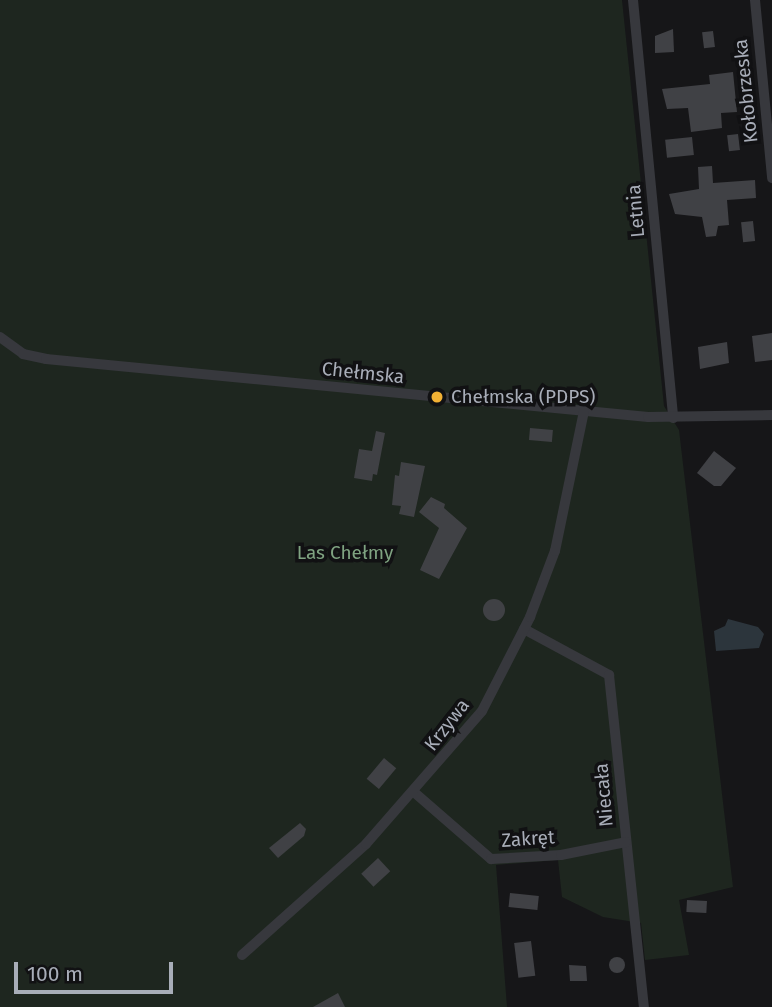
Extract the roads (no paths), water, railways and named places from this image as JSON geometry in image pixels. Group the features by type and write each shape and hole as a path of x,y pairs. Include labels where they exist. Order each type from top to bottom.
{"street":[{"name":"Letnia","path":"633,0 673,418"},
{"name":"Kołobrzeska","path":"755,0 772,178"},
{"name":"Chełmska","path":"0,337 18,352 41,359 673,418 772,415"},
{"name":"Krzywa","path":"242,955 366,844 469,731 524,629 555,551 584,411"},
{"name":"Niecała","path":"524,629 609,675 644,1007"},
{"name":"Zakręt","path":"415,793 491,859 561,855 626,842"}],"place":[{"name":"Chełmska (PDPS)","path":"437,397"}],"park label":[{"name":"Las Chełmy","path":"345,553"}]}
